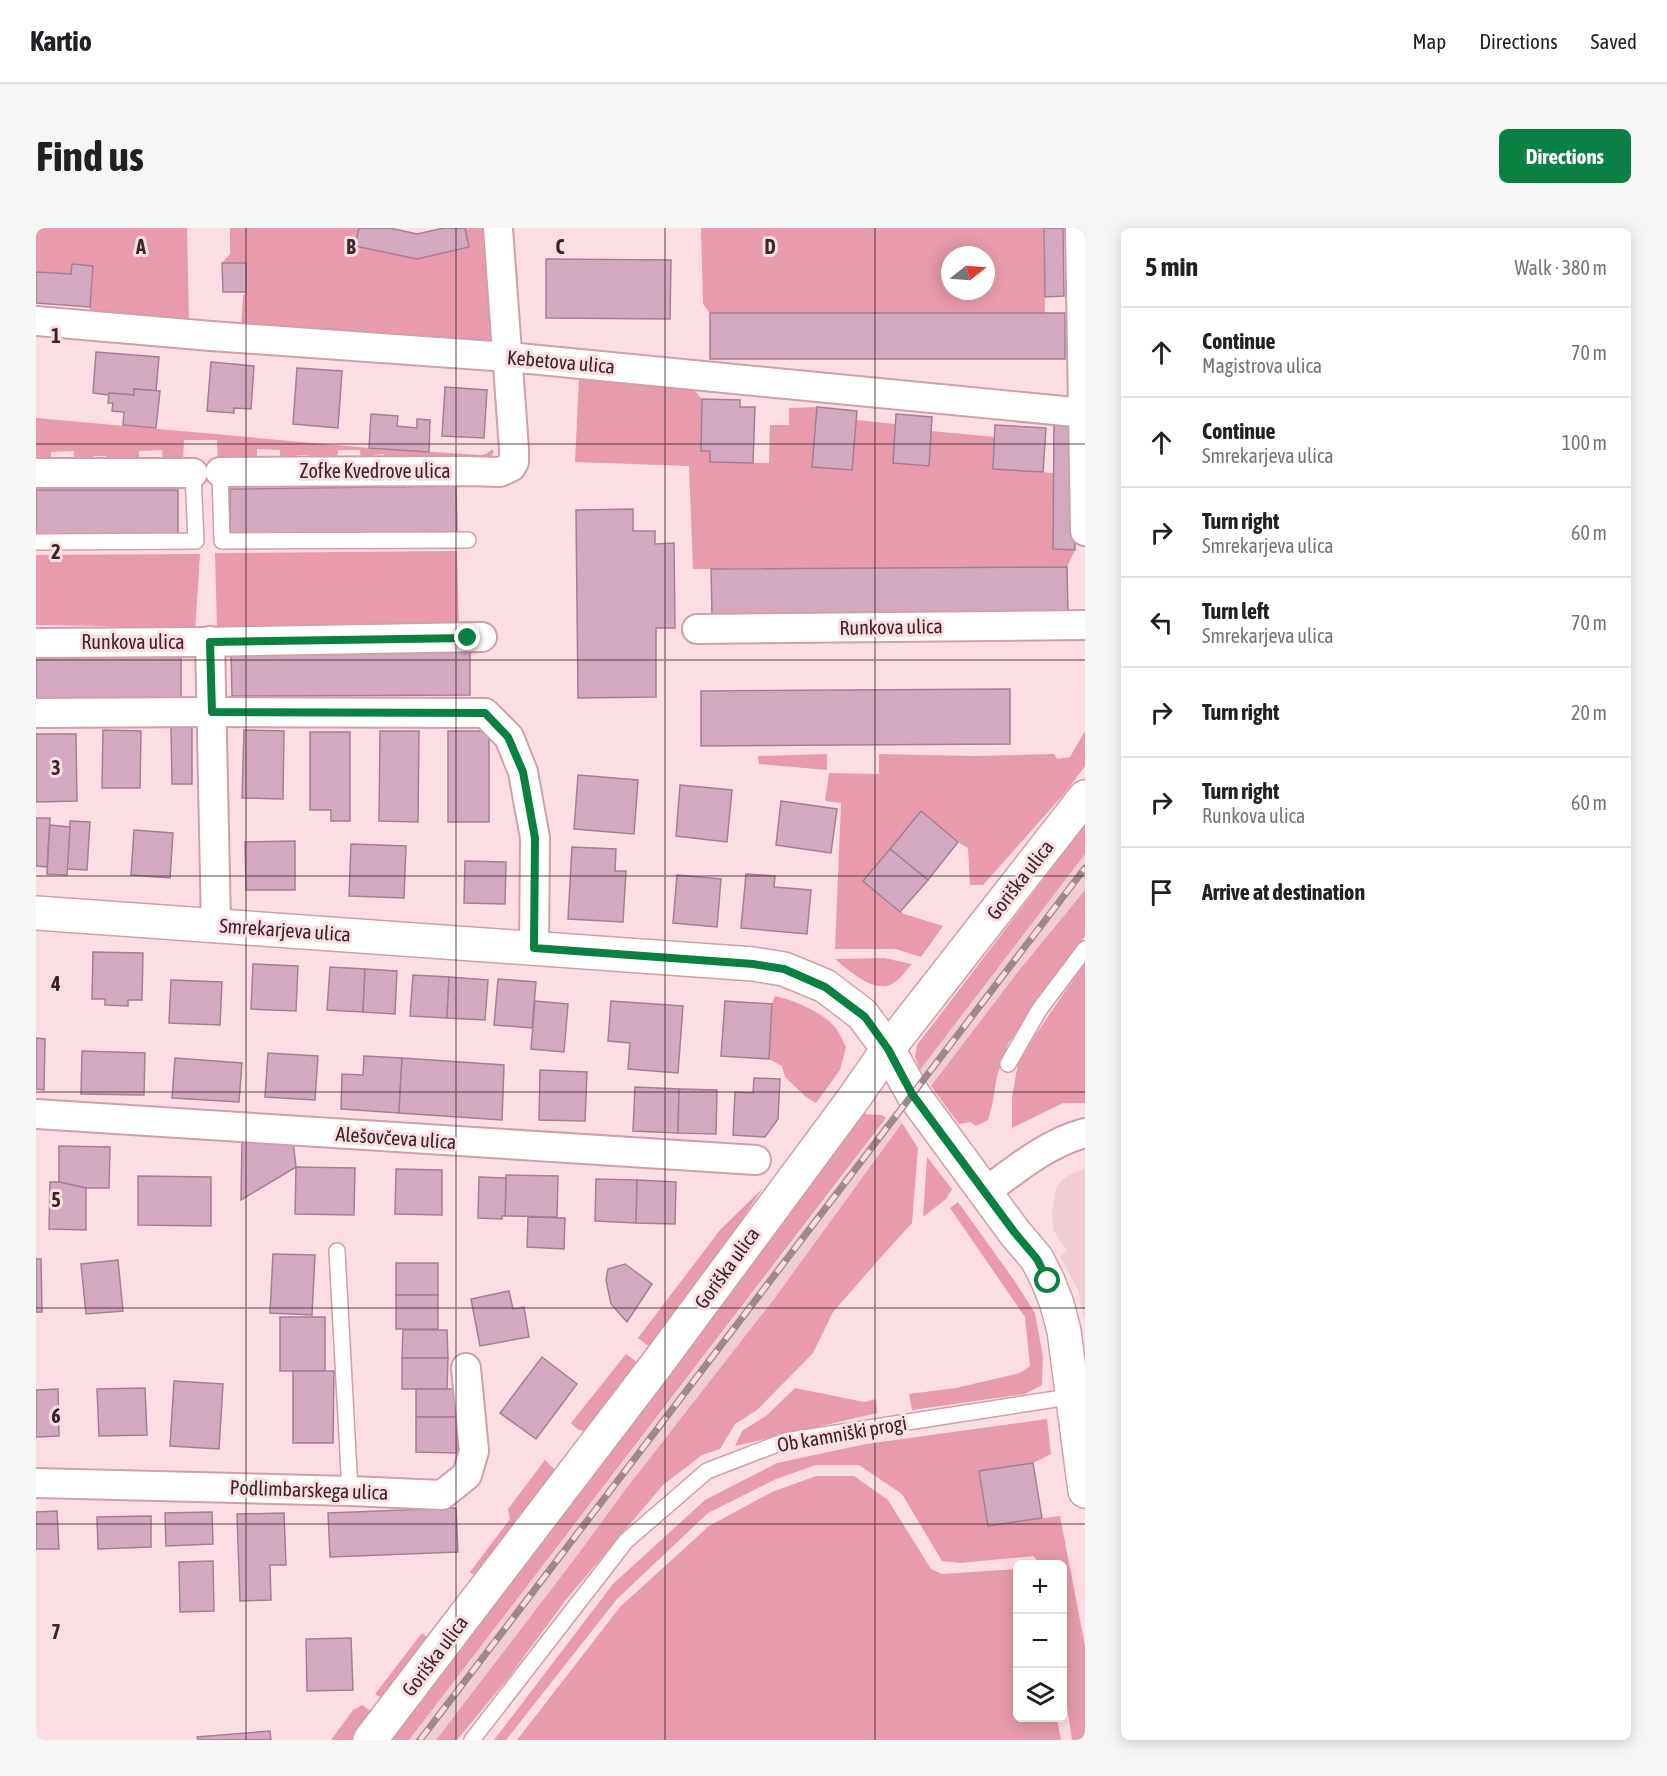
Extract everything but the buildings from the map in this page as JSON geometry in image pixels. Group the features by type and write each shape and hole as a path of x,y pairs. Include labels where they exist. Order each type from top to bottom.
{"street":[{"path":"498,228 508,357"},
{"path":"1080,228 1085,531"},
{"name":"Kebetova ulica","path":"36,321 508,357 1084,413"},
{"name":"Zofke Kvedrove ulica","path":"36,473 500,472 511,467 514,462 508,357"},
{"name":"Runkova ulica","path":"697,629 1085,625"},
{"name":"Runkova ulica","path":"36,643 482,637"},
{"path":"210,642 216,926"},
{"path":"36,713 485,713 508,737 523,772 535,838 534,948"},
{"name":"Goriška ulica","path":"370,1740 650,1374 888,1049 1085,797"},
{"name":"Smrekarjeva ulica","path":"36,913 753,964 784,969 825,987 862,1014 888,1049 912,1094 1015,1233 1037,1259 1057,1304 1079,1396 1085,1491"},
{"name":"Alešovčeva ulica","path":"36,1114 756,1160"},
{"path":"985,1192 1036,1155 1056,1143 1085,1132"},
{"name":"Podlimbarskega ulica","path":"36,1483 442,1495 467,1475 474,1451 466,1368"}],"lane":[{"path":"206,472 222,541 468,540"},
{"path":"36,542 196,541 206,472"},
{"path":"1008,1064 1039,1010 1085,950"},
{"path":"337,1251 350,1491"},
{"name":"Ob kamniški progi","path":"472,1740 626,1541 707,1472 785,1441 1079,1396"}],"shaded area":[{"path":"36,228 187,228 189,321 88,315 93,266 72,264 71,274 36,272"},
{"path":"230,228 359,228 417,259 469,247 465,228 484,228 492,340 488,343 241,327 243,296 246,292 245,263 222,263 230,254"},
{"path":"701,228 1044,228 1045,313 710,313 703,304"},
{"path":"579,379 693,389 702,399 701,450 710,451 710,462 769,463 770,425 789,425 789,408 817,407 813,467 852,470 856,420 895,424 893,463 929,466 931,431 995,437 993,469 1054,473 1053,549 1075,550 1067,567 693,569 689,466 575,462"},
{"path":"36,418 369,448 481,455 492,449 494,452 490,458 385,461 384,454 373,455 373,461 361,461 360,450 338,450 337,461 310,461 309,455 297,455 297,462 280,462 280,450 257,449 257,461 218,462 217,440 184,440 183,462 163,462 162,450 139,451 139,462 106,462 106,456 93,456 92,462 74,462 74,451 51,452 51,463 36,463"},
{"path":"457,551 459,629 217,630 215,553"},
{"path":"200,554 195,632 102,626 36,625 36,555"},
{"path":"1085,731 1085,766 1065,793 983,885 970,885 968,848 921,812 863,881 904,914 943,926 921,957 896,949 835,949 841,803 825,801 829,773 879,774 879,754 974,756 1054,754 1057,759 1070,757"},
{"path":"827,754 827,770 759,764 758,756"},
{"path":"1085,825 1085,854 920,1070 915,1057 917,1045"},
{"path":"1085,854 1085,890 1017,973 931,1086 920,1070"},
{"path":"1085,890 1085,936 1008,1044 997,1076 988,1120 976,1126 970,1122 959,1124 931,1086 1017,973"},
{"path":"884,958 912,964 892,984 877,986 861,979 835,959"},
{"path":"1085,962 1085,1103 1063,1103 1012,1128 1012,1097 1018,1063"},
{"path":"775,996 815,1011 829,1021 836,1028 846,1047 840,1070 816,1103 806,1097 785,1077 782,1066 769,1059 772,1004"},
{"path":"894,1110 902,1123 774,1299 625,1490 436,1740 409,1740"},
{"path":"864,1114 882,1115 886,1118 409,1740 387,1740"},
{"path":"902,1123 918,1148 912,1223 833,1312 813,1353 757,1410 735,1424 720,1449 702,1455 663,1485 565,1601 509,1677 457,1740 436,1740 625,1490 774,1299"},
{"path":"927,1157 952,1189 946,1199 923,1217"},
{"path":"1085,1168 1085,1322 1078,1290 1060,1257 1067,1251 1053,1230 1052,1212 1056,1188 1062,1180"},
{"path":"763,1188 651,1348 638,1338 720,1230"},
{"path":"958,1202 1035,1313 1043,1357 1042,1385 1025,1394 912,1410 909,1394 956,1388 1020,1373 1030,1366 1025,1317 950,1208"},
{"path":"626,1354 638,1363 588,1430 583,1431 577,1428 571,1423"},
{"path":"795,1388 864,1402 876,1399 877,1413 735,1446 742,1431 766,1416"},
{"path":"1047,1419 1051,1454 1033,1463 979,1472 988,1526 1060,1516 1085,1646 1085,1740 1072,1740 1067,1707 1067,1560 1036,1560 1034,1556 960,1563 942,1561 902,1494 859,1465 816,1465 776,1479 708,1513 617,1599 506,1740 494,1740 613,1584 705,1500 777,1463 866,1444"},
{"path":"545,1460 556,1471 475,1576 470,1572 510,1519 508,1509"},
{"path":"816,1476 854,1476 888,1500 931,1569 942,1574 1013,1569 1013,1722 1058,1722 1061,1740 517,1740 620,1607 709,1526 772,1492"},
{"path":"422,1633 429,1639 383,1699 375,1694"},
{"path":"362,1705 372,1712 351,1740 331,1740 353,1710"}],"railway":[{"path":"420,1740 1085,868"}],"route":[{"path":"468,638 210,642 212,712 485,713 508,737 523,772 535,838 534,948 753,964 784,969 825,987 865,1017 888,1049 912,1094 1015,1233 1037,1259 1048,1281"}]}
